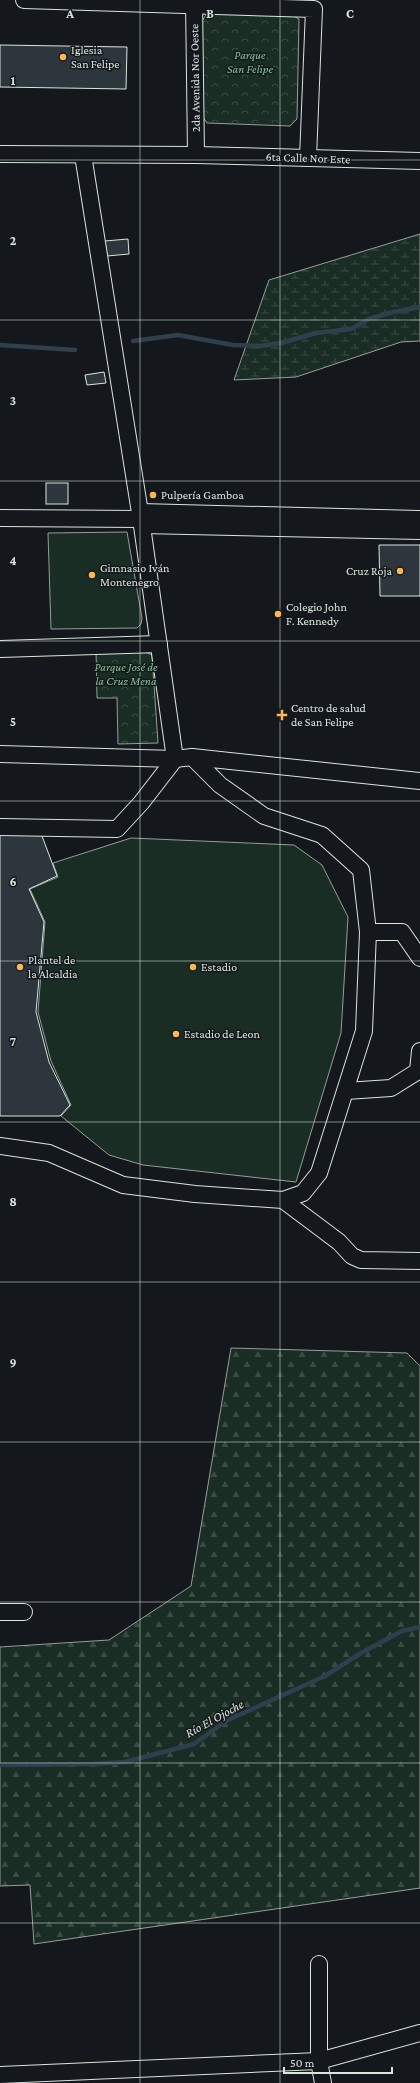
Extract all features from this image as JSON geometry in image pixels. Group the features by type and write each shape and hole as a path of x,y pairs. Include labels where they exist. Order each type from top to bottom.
{"street":[{"path":"24,0 194,2 314,9 308,158"},
{"name":"2da Avenida Nor Oeste","path":"194,2 196,155"},
{"path":"0,154 83,155 141,519 175,759 141,803 117,829 0,827"},
{"name":"6ta Calle Nor Este","path":"83,155 196,155 420,161"},
{"path":"0,518 420,519"},
{"path":"141,519 420,532"},
{"path":"0,649 159,644"},
{"path":"0,754 175,759 192,757 420,781"},
{"path":"0,1146 49,1153 123,1185 195,1194 283,1200 303,1193 319,1173 364,1031 368,932 361,870 322,835 264,816 220,785 192,757"},
{"path":"368,932 402,932 420,958"},
{"path":"346,1091 391,1088 418,1071 420,1051"},
{"path":"283,1200 339,1242 352,1256 360,1260 420,1261"},
{"path":"0,1612 24,1612"},
{"path":"319,1964 319,2061 323,2083"},
{"path":"0,2075 319,2061 420,2033"}],"green space":[{"name":"Parque San Felipe","path":"208,12 290,14 299,19 297,119 290,126 207,123 202,116 202,21"},
{"path":"420,234 420,341 401,342 296,377 234,380 269,280"},
{"name":"Gimnasio Iván Montenegro","path":"127,532 142,618 141,624 137,628 51,629 48,533"},
{"name":"Parque José de la Cruz Mena","path":"137,648 152,655 158,743 118,744 117,698 97,698 96,650"},
{"name":"Estadio de Leon","path":"131,838 294,845 322,865 348,917 341,1033 296,1182 143,1165 109,1155 61,1116 71,1105 51,1061 38,1012 45,922 30,889 58,877 53,863"},
{"path":"231,1348 407,1353 420,1366 420,1888 34,1944 30,1885 0,1886 0,1647 109,1640 191,1586"}],"building":[{"name":"Iglesia San Felipe","path":"0,45 127,47 126,89 0,87"},
{"path":"128,239 129,254 107,256 105,241"},
{"path":"104,372 106,383 87,385 85,375"},
{"path":"46,483 68,483 68,504 46,504"},
{"name":"Cruz Roja","path":"379,545 420,545 420,596 380,596"},
{"name":"Plantel de la Alcaldia","path":"0,828 39,828 57,876 29,889 44,922 36,1012 49,1062 70,1105 60,1116 0,1116"}],"waterway":[{"path":"133,341 178,335 233,345 260,346 281,343 316,333 351,329 369,319 389,313 420,307"},
{"path":"0,345 75,350"},
{"name":"Río El Ojoche","path":"0,1765 94,1764 125,1762 194,1744 226,1721 325,1676 361,1653 402,1631 420,1627"}],"place":[{"name":"Iglesia San Felipe","path":"63,57"},
{"name":"Pulpería Gamboa","path":"153,495"},
{"name":"Cruz Roja","path":"400,571"},
{"name":"Gimnasio Iván Montenegro","path":"92,575"},
{"name":"Colegio John F. Kennedy","path":"278,614"},
{"name":"Centro de salud de San Felipe","path":"282,715"},
{"name":"Plantel de la Alcaldia","path":"20,967"},
{"name":"Estadio","path":"193,967"},
{"name":"Estadio de Leon","path":"176,1034"}]}
